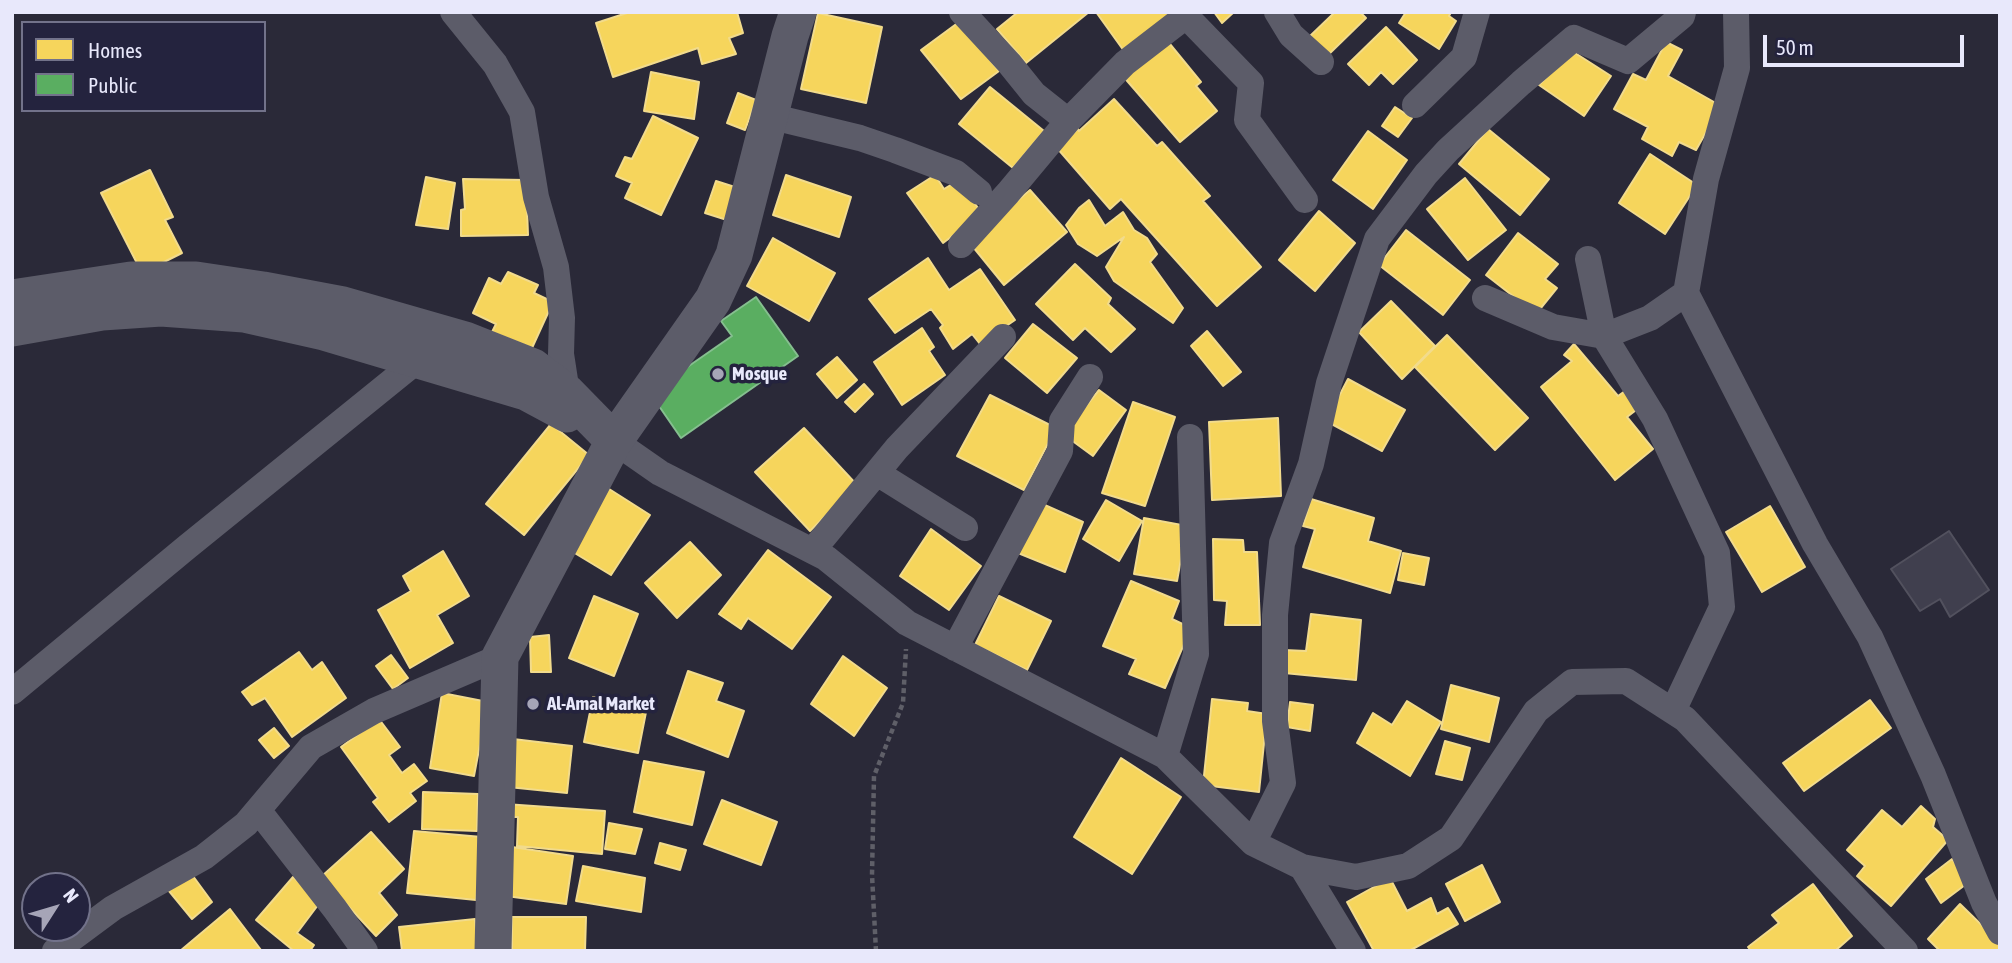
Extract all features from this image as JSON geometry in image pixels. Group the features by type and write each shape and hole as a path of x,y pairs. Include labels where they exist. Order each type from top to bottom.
{"street":[{"path":"453,12 495,64 522,112 536,197 556,267 562,318 561,354 567,393"},
{"path":"493,951 500,657 614,441 713,300 734,255 798,12"},
{"path":"962,12 1034,94 1068,121"},
{"path":"1277,12 1291,35 1321,62"},
{"path":"1415,106 1464,57 1477,12"},
{"path":"1253,843 1283,783 1275,721 1275,615 1282,543 1311,464 1329,383 1377,239 1426,174 1448,150 1574,38 1628,61 1682,16 1683,12"},
{"path":"1736,12 1737,68 1706,179 1686,293 1815,544 1870,637 1933,775 1984,903 2000,932"},
{"path":"961,245 1068,121 1125,63 1186,16 1251,83 1247,120 1304,200"},
{"path":"769,116 895,149 956,173 979,192"},
{"path":"1588,259 1604,336 1655,419 1717,553 1722,607 1673,711"},
{"path":"12,298 131,280 196,281 343,305 526,392 614,441 660,474 813,550 907,623 1165,756 1253,843 1302,867 1356,877 1408,866 1451,838 1536,711 1572,682 1626,681 1685,719 1905,951"},
{"path":"1485,298 1553,327 1604,336 1650,318 1686,293"},
{"path":"12,328 102,313 149,309 244,314 324,332 423,345 465,340 533,367 567,393 614,441"},
{"path":"813,550 897,448 1003,337"},
{"path":"12,692 187,547 423,345"},
{"path":"955,648 1060,451 1062,421 1090,376"},
{"path":"1165,756 1196,654 1190,437"},
{"path":"877,473 965,528"},
{"path":"55,951 113,908 204,857 246,824 311,747 374,711 500,657"},
{"path":"258,810 365,951"},
{"path":"1302,867 1353,951"}],"path":[{"path":"876,951 872,875 874,776 903,703 907,623"}],"building: Homes":[{"path":"630,12 737,12 743,33 729,38 736,54 702,64 698,48 613,77 596,23"},
{"path":"1018,12 1089,12 1026,63 997,29"},
{"path":"1096,12 1178,12 1124,51"},
{"path":"1214,12 1234,12 1222,23"},
{"path":"1335,12 1360,12 1366,18 1327,56 1309,37"},
{"path":"1406,12 1451,12 1449,16 1456,21 1439,49 1399,23"},
{"path":"818,13 882,27 866,103 801,89"},
{"path":"959,22 999,71 961,99 921,50"},
{"path":"1386,27 1417,60 1393,84 1381,72 1369,85 1348,64"},
{"path":"1165,38 1201,82 1196,86 1217,111 1180,142 1122,75"},
{"path":"1666,42 1682,50 1668,76 1721,106 1696,150 1679,142 1672,156 1642,139 1648,127 1614,109 1633,74 1646,80"},
{"path":"1572,51 1611,76 1584,116 1539,85"},
{"path":"651,72 699,82 694,119 644,111"},
{"path":"990,87 1044,131 1013,168 959,124"},
{"path":"738,93 756,100 745,130 727,123"},
{"path":"1114,99 1157,146 1162,142 1210,196 1203,201 1261,267 1217,306 1121,199 1110,209 1057,148"},
{"path":"1395,107 1412,118 1398,137 1382,126"},
{"path":"653,116 698,138 661,215 625,198 632,183 616,176 625,157 632,159"},
{"path":"1488,129 1549,179 1520,215 1459,164"},
{"path":"1368,131 1407,160 1373,209 1333,180"},
{"path":"1650,154 1697,185 1665,234 1619,203"},
{"path":"150,170 173,217 165,220 182,253 142,273 101,193"},
{"path":"786,175 851,197 839,237 773,215"},
{"path":"935,175 944,189 959,180 982,214 943,243 907,193"},
{"path":"426,177 455,183 448,229 416,225"},
{"path":"1465,178 1506,230 1468,260 1427,209"},
{"path":"463,179 526,180 528,235 461,236 461,210 465,209"},
{"path":"716,181 738,188 727,220 705,213"},
{"path":"1030,190 1067,232 1004,285 969,242"},
{"path":"1089,200 1105,226 1123,212 1134,230 1147,238 1157,254 1150,262 1183,308 1173,323 1114,281 1106,267 1124,237 1097,256 1078,244 1066,225"},
{"path":"1319,211 1355,243 1315,291 1279,260"},
{"path":"1406,230 1470,280 1443,315 1379,265"},
{"path":"1518,233 1558,264 1545,279 1557,288 1536,314 1486,275"},
{"path":"773,238 835,273 809,321 747,286"},
{"path":"928,258 949,290 980,269 1015,320 980,344 972,334 953,349 940,328 943,325 931,309 895,333 869,299"},
{"path":"1075,264 1111,298 1108,304 1135,329 1111,352 1085,328 1073,340 1036,304"},
{"path":"508,272 538,285 534,293 553,302 532,348 492,332 496,324 473,313 489,278 501,284"},
{"path":"1391,301 1435,346 1402,379 1359,332"},
{"path":"1033,324 1077,358 1047,393 1005,358"},
{"path":"922,328 934,347 929,351 945,375 902,405 874,362"},
{"path":"1207,331 1241,372 1223,386 1191,346"},
{"path":"1447,335 1528,418 1495,450 1415,367"},
{"path":"1574,344 1618,396 1625,391 1640,407 1627,417 1653,449 1615,480 1541,387 1572,361 1564,355"},
{"path":"837,357 857,380 837,398 817,374"},
{"path":"1348,379 1405,410 1382,451 1326,421"},
{"path":"864,384 873,394 855,412 845,402"},
{"path":"1099,390 1126,410 1093,456 1063,434"},
{"path":"990,395 1056,428 1024,490 957,456"},
{"path":"1133,402 1175,417 1145,506 1102,493"},
{"path":"1278,418 1281,496 1212,500 1209,422"},
{"path":"551,424 589,455 524,535 486,504"},
{"path":"804,428 857,485 810,531 755,472"},
{"path":"606,487 650,515 611,575 568,549"},
{"path":"1311,499 1374,518 1368,541 1401,551 1390,593 1303,567 1315,529 1303,526"},
{"path":"1106,500 1142,521 1119,561 1083,539"},
{"path":"1038,502 1083,522 1065,572 1018,553"},
{"path":"1770,506 1805,567 1762,592 1726,532"},
{"path":"1144,518 1187,526 1177,581 1134,574"},
{"path":"931,529 981,566 949,610 900,576"},
{"path":"1213,539 1243,540 1244,552 1257,552 1260,625 1225,625 1227,601 1214,600"},
{"path":"690,542 721,575 677,618 645,583"},
{"path":"768,550 831,597 792,649 748,618 741,629 719,614"},
{"path":"443,551 469,596 437,615 453,643 410,668 378,610 411,591 403,576"},
{"path":"1403,553 1429,558 1424,585 1398,580"},
{"path":"1131,581 1179,601 1172,619 1191,628 1165,688 1129,674 1136,659 1103,646"},
{"path":"594,596 638,614 614,676 569,658"},
{"path":"999,596 1051,621 1027,670 975,645"},
{"path":"1311,614 1361,620 1356,680 1284,673 1284,650 1306,651"},
{"path":"549,635 551,672 531,672 530,637"},
{"path":"299,652 312,670 322,662 346,698 292,737 265,698 252,705 242,692"},
{"path":"391,655 408,678 393,689 376,666"},
{"path":"843,656 887,688 854,736 811,704"},
{"path":"688,671 723,683 716,701 744,711 728,757 667,733"},
{"path":"1451,685 1499,698 1489,742 1441,729"},
{"path":"442,693 488,702 474,776 430,768"},
{"path":"593,697 647,707 638,753 584,742"},
{"path":"1212,699 1248,703 1247,711 1267,714 1259,792 1203,785"},
{"path":"1870,700 1891,728 1804,791 1783,763"},
{"path":"1407,701 1441,722 1410,776 1357,743 1373,713 1392,725"},
{"path":"1290,702 1313,705 1310,731 1287,727"},
{"path":"379,719 400,747 389,755 402,773 414,764 427,781 410,793 416,801 389,822 373,802 378,798 341,747"},
{"path":"274,728 289,746 274,758 259,740"},
{"path":"513,739 572,746 567,793 508,787"},
{"path":"1445,741 1470,748 1462,780 1436,774"},
{"path":"1121,758 1181,797 1132,874 1074,837"},
{"path":"644,761 704,772 692,825 634,812"},
{"path":"423,792 478,794 477,831 422,829"},
{"path":"722,800 777,822 761,865 704,844"},
{"path":"505,804 605,811 602,854 517,846 518,817 505,817"},
{"path":"1921,806 1935,819 1933,827 1948,840 1891,906 1857,876 1865,866 1847,850 1882,810 1902,827"},
{"path":"609,823 642,829 635,854 605,849"},
{"path":"414,831 482,837 476,900 407,893"},
{"path":"371,832 404,869 379,893 397,915 376,936 321,877"},
{"path":"660,843 686,850 680,870 655,863"},
{"path":"512,847 573,856 566,904 506,896"},
{"path":"1952,859 1969,882 1941,903 1926,879"},
{"path":"1482,865 1500,902 1465,921 1446,884"},
{"path":"583,866 645,878 641,912 576,901"},
{"path":"190,872 212,902 192,919 169,891"},
{"path":"293,877 321,901 297,933 314,945 310,951 294,951 256,920"},
{"path":"1390,878 1407,911 1431,898 1437,914 1448,908 1458,924 1409,951 1374,951 1347,902"},
{"path":"1813,884 1852,936 1835,951 1751,951 1748,947 1779,923 1772,915"},
{"path":"1960,904 2000,943 2000,951 1940,951 1928,939"},
{"path":"230,909 261,950 180,951"},
{"path":"512,917 586,917 585,951 512,951"},
{"path":"475,919 478,951 402,951 399,927"}],"building: Public":[{"path":"756,297 798,356 681,438 650,393 732,336 721,321"}],"building: Other":[{"path":"1949,531 1989,590 1950,617 1940,599 1920,611 1891,569"}],"place":[{"name":"Mosque","path":"718,374"},
{"name":"Al-Amal Market","path":"533,704"}]}
